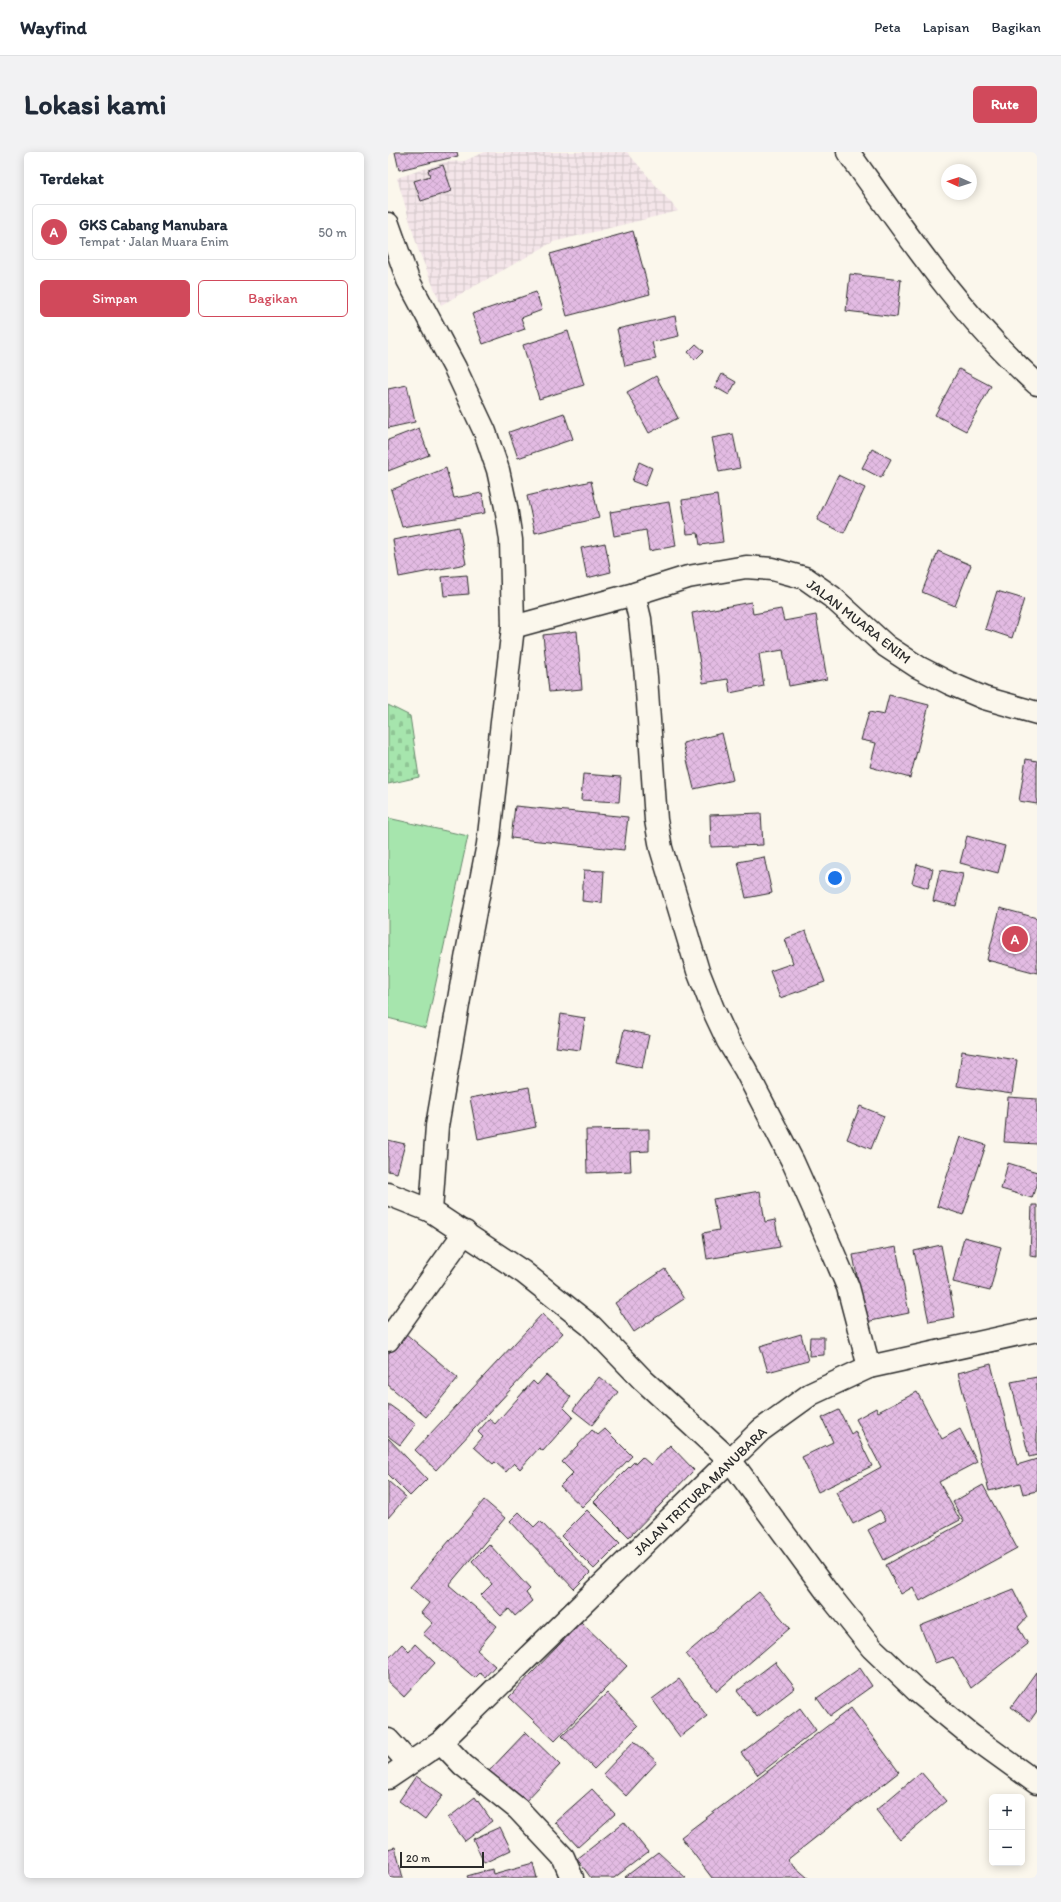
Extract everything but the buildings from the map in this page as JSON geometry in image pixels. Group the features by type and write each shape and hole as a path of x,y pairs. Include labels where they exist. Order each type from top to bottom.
{"street":[{"path":"848,152 950,292 978,326 1037,384"},
{"path":"388,224 408,280 455,368 485,432 498,470 511,540 513,627 488,844 467,953 437,1126 431,1211"},
{"name":"JALAN MUARA ENIM","path":"513,627 634,594 688,577 746,567 790,573 805,578 832,597 886,646 918,667 948,683 984,698 1037,713"},
{"path":"634,594 640,619 646,677 656,820 661,848 698,971 713,1009 728,1040 745,1069 793,1162 823,1229 848,1288 868,1367"},
{"path":"388,1194 431,1211 465,1232 523,1272 590,1326 642,1380 730,1460 827,1592 872,1648 917,1691 972,1736 1037,1783"},
{"path":"388,1340 465,1232"},
{"name":"JALAN TRITURA MANUBARA","path":"388,1778 441,1742 761,1430 811,1394 868,1367 1037,1330"},
{"path":"388,1740 409,1763"},
{"path":"441,1742 463,1765 518,1809 563,1857 572,1878"}],"shaded area":[{"path":"485,152 627,152 678,211 553,242 441,305 418,249 397,178 445,162 464,161"}],"green space":[{"path":"388,705 410,716 419,777 388,784"},
{"path":"388,818 468,836 426,1028 388,1018"}],"place":[{"name":"GKS Cabang Manubara","path":"1015,939"}]}
